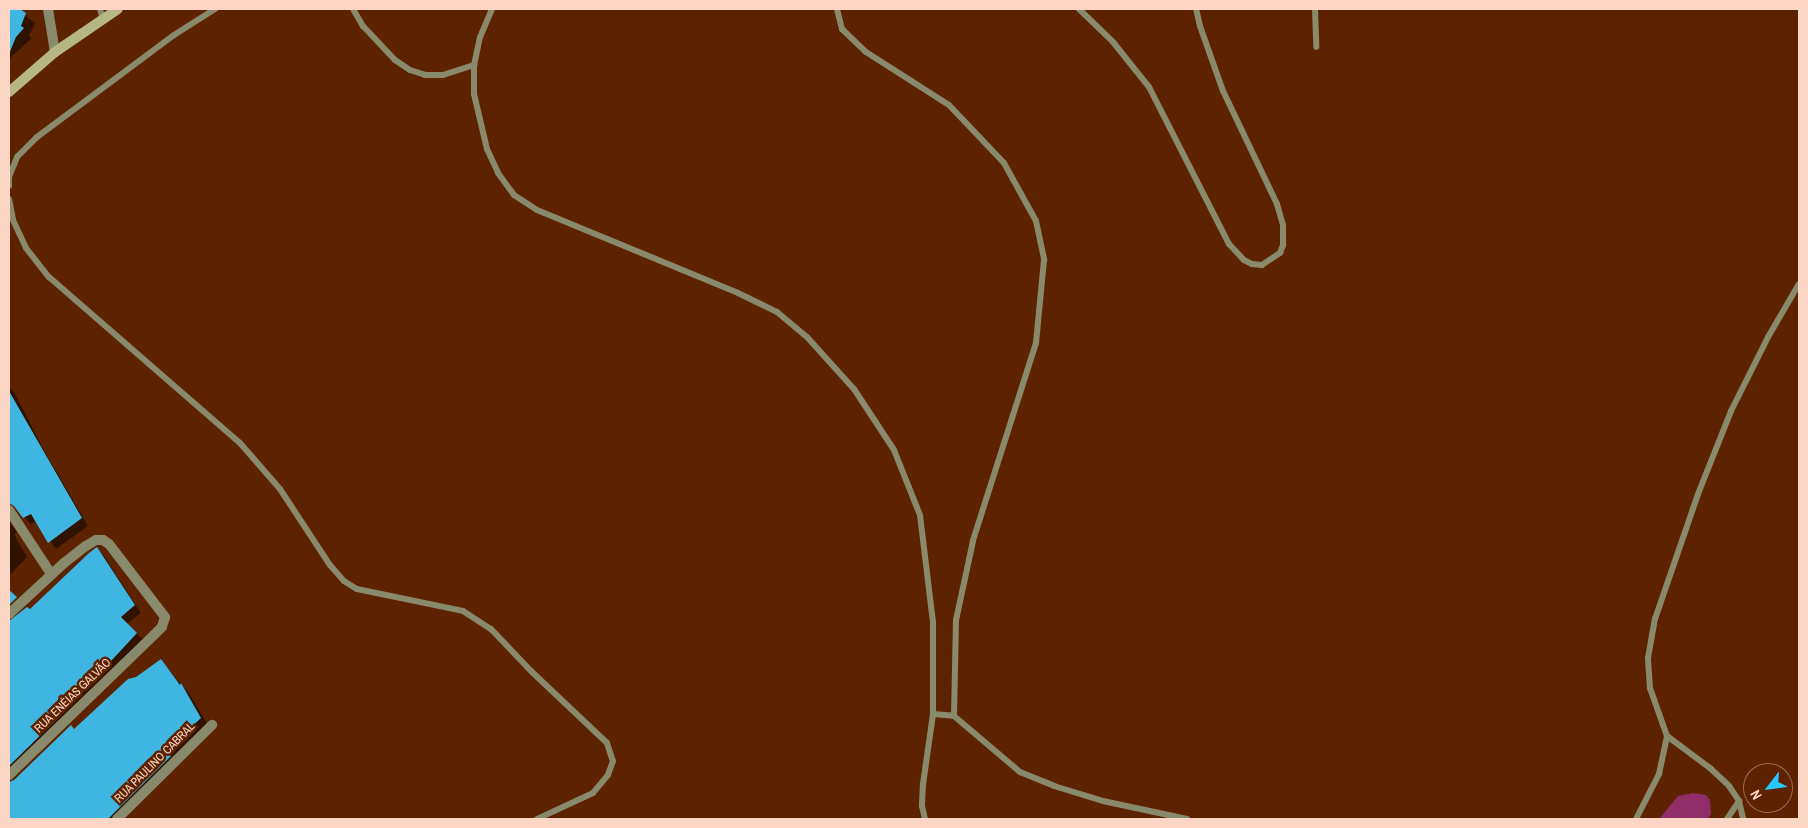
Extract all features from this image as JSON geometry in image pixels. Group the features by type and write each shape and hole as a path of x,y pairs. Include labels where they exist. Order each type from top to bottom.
{"main road":[{"path":"9,92 55,52 118,9"}],"street":[{"path":"48,9 55,52"},
{"path":"9,510 51,574 9,614"},
{"name":"RUA ENÉIAS GALVÃO","path":"9,775 154,636 164,622 163,612 109,544 103,540 96,540 86,546 51,574"},
{"name":"RUA PAULINO CABRAL","path":"117,819 212,725"}],"lane":[{"path":"100,9 103,20"},
{"path":"9,186 9,177 17,157 37,137 174,34 215,9"},
{"path":"353,9 363,26 395,60 410,70 425,75 443,75 474,65"},
{"path":"492,9 480,37 474,65 474,94 487,149 498,173 514,195 537,210 738,293 777,312 807,337 854,389 894,450 920,515 933,622 933,714 923,784 922,806 925,819"},
{"path":"837,9 842,29 866,52 949,105 1004,163 1036,221 1044,260 1036,343 974,542 956,620 954,716"},
{"path":"1079,9 1113,42 1149,87 1229,244 1244,260 1252,264 1262,265 1280,253 1283,245 1283,225 1277,204 1223,91 1200,26 1196,9"},
{"path":"1315,9 1316,46"},
{"path":"9,199 13,220 26,248 49,277 240,443 280,489 330,565 344,582 357,589 463,612 470,616 491,629 532,672 607,743 613,761 608,775 593,793 537,819"},
{"path":"1636,819 1659,774 1666,736 1650,688 1648,658 1655,619 1698,494 1731,411 1768,338 1799,284"},
{"path":"933,714 954,716 1020,772 1054,786 1103,801 1187,819"},
{"path":"1666,736 1710,768 1729,786 1739,802 1744,819"},
{"path":"1727,819 1739,802"}],"shaded area":[{"path":"1693,793 1706,795 1710,800 1711,814 1707,819 1659,819 1678,796"}],"building":[{"path":"9,9 20,9 26,13 21,26 24,28 16,37 9,54"},
{"path":"9,391 82,518 48,543 31,514 23,518 14,506 9,503"},
{"path":"97,547 135,605 121,617 137,633 61,715 9,766 9,621 27,607 30,609"},
{"path":"9,590 17,597 9,605"},
{"path":"161,659 180,685 181,683 201,718 165,752 171,756 108,819 9,819 9,782 14,780 71,725 74,729 128,679 136,677"}]}
